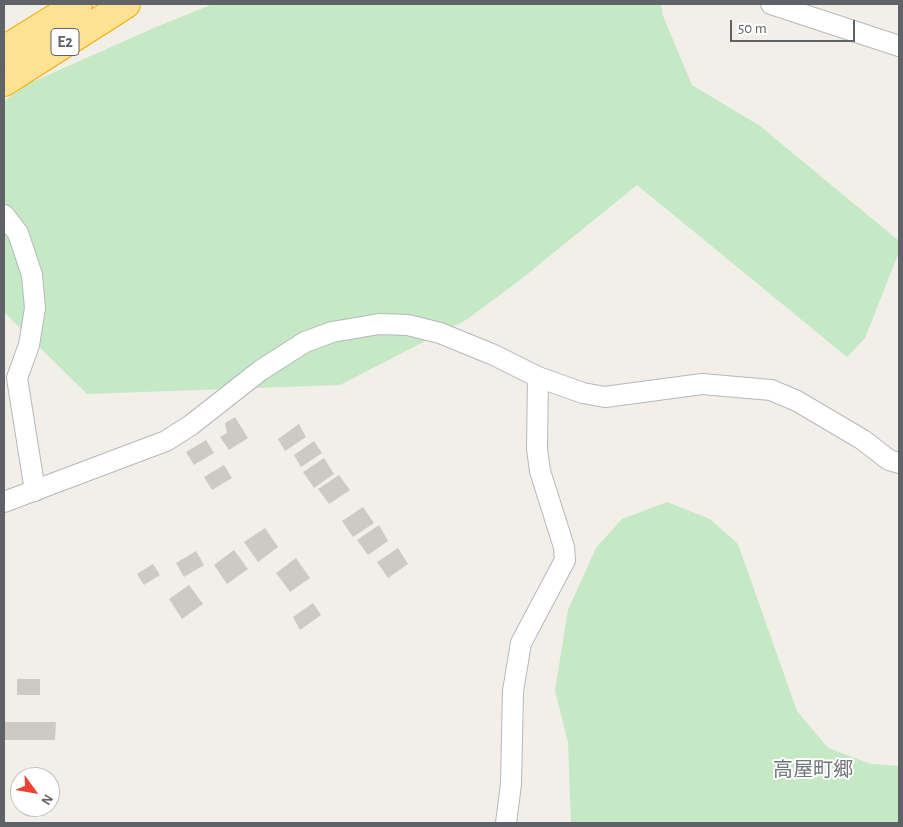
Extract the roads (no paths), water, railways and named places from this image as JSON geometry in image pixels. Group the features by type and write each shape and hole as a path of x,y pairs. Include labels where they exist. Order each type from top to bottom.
{"highway":[{"name":"E2","path":"4,50 78,4"},
{"name":"E2","path":"4,82 126,4"}],"street":[{"path":"771,4 899,46"},
{"path":"4,215 18,232 32,275 36,308 29,345 17,378 36,491"},
{"path":"4,502 166,441 191,425 260,370 305,342 332,332 379,324 416,327 440,333 494,355 538,377 583,393 604,397 702,384 771,390 797,401 863,440 889,460 899,463"},
{"path":"506,823 512,784 513,691 521,643 565,560 564,547 540,471 537,448 538,377"}],"district":[{"name":"高屋町郷","path":"813,770"}]}
